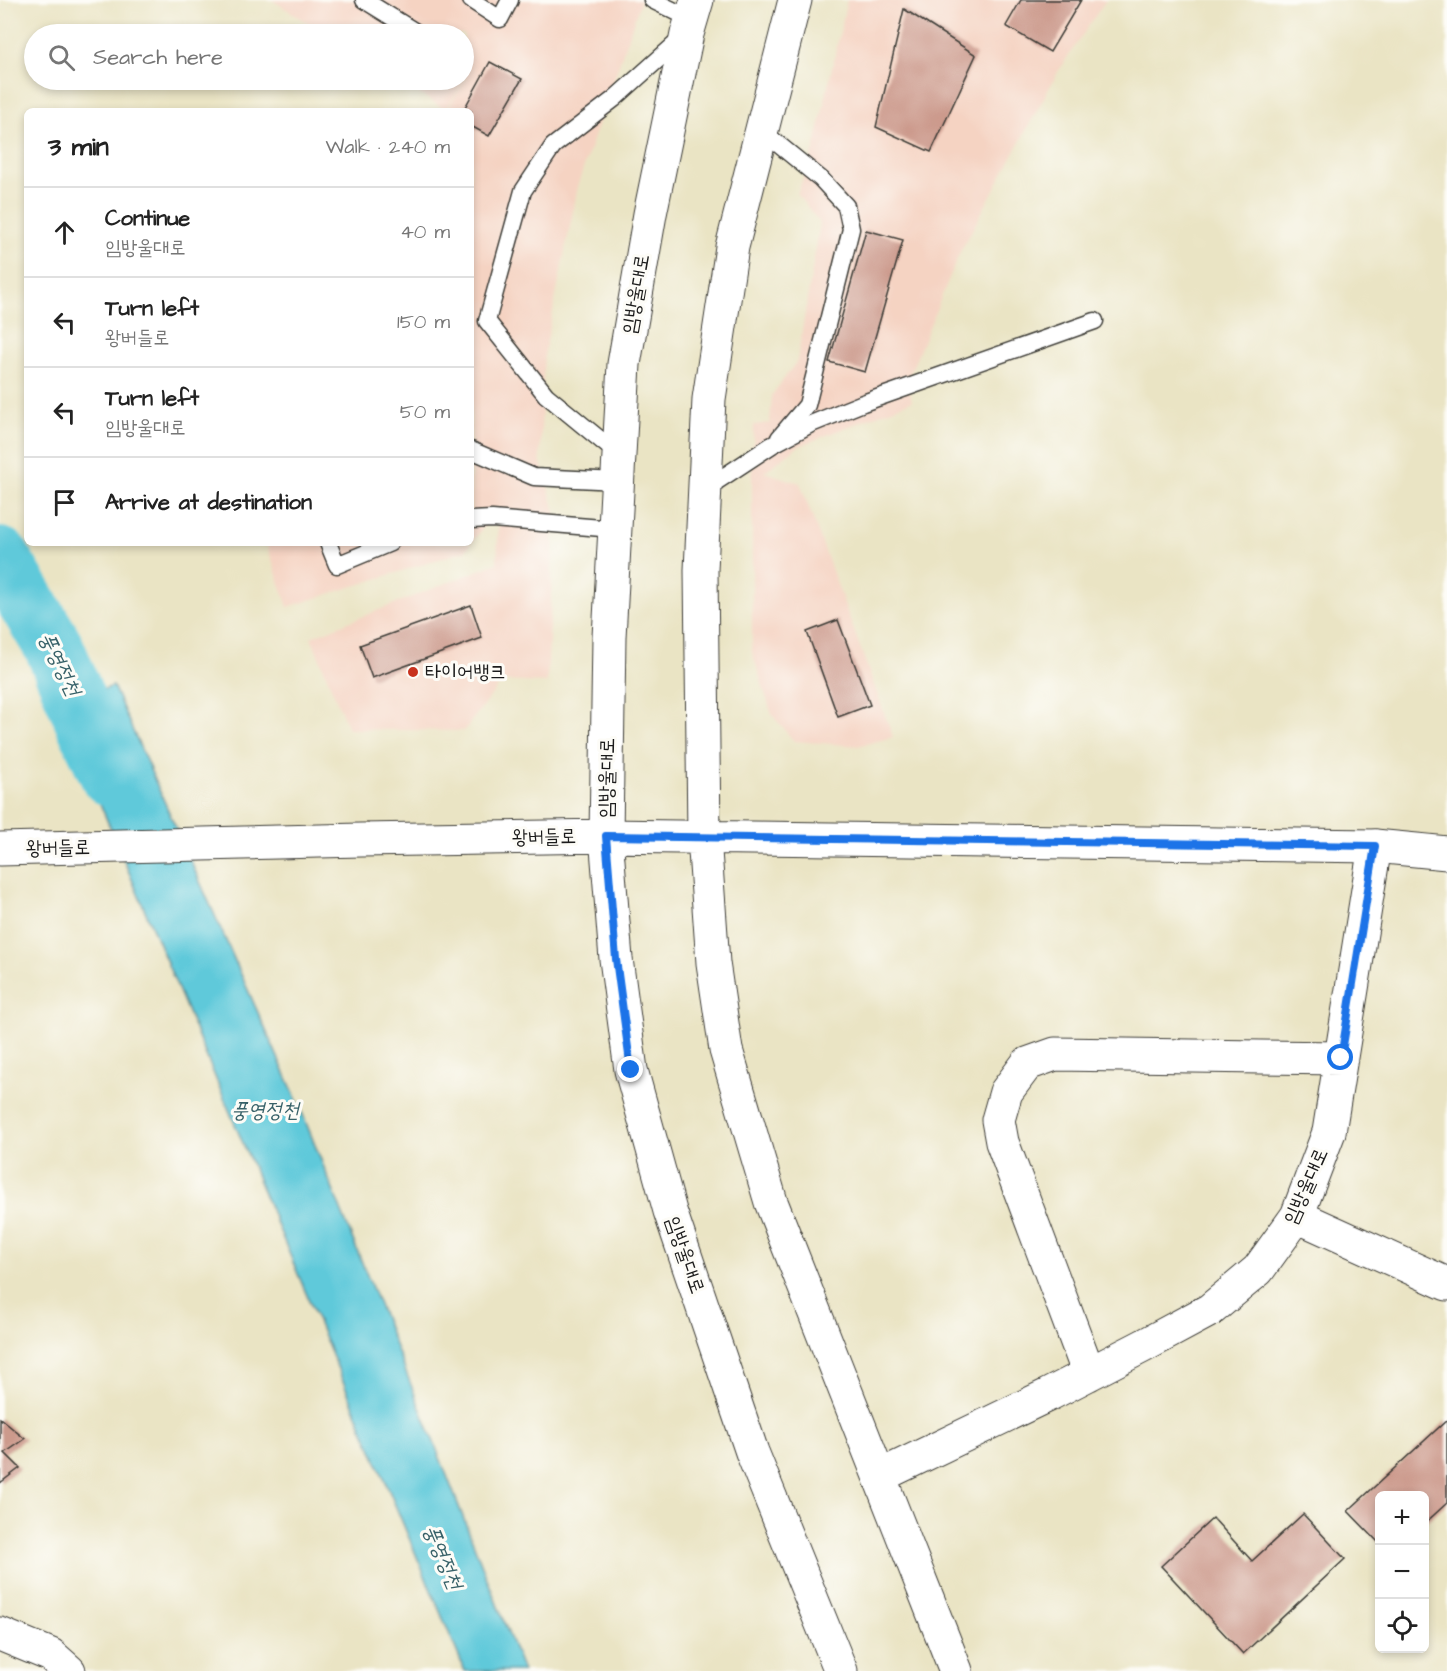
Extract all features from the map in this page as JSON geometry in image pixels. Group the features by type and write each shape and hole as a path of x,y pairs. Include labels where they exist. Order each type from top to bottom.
{"main road":[{"path":"795,0 732,247 709,399 701,570 704,837 713,963 726,1050 771,1202 956,1671"},
{"name":"임방울대로","path":"692,18 650,214 624,364 609,637 606,836 616,959 631,1070 670,1211 752,1452 841,1671"},
{"name":"왕버들로","path":"0,849 606,836 1375,846 1447,853"},
{"name":"임방울대로","path":"880,1476 1048,1395 1210,1310 1258,1270 1297,1216 1329,1132 1375,846"},
{"path":"1089,1374 1002,1142 998,1119 1006,1092 1027,1064 1055,1054 1341,1058"},
{"path":"1297,1216 1447,1284"},
{"path":"0,1634 51,1655 69,1671"}],"lane":[{"path":"364,0 402,24"},
{"path":"471,0 500,19 510,0"},
{"path":"619,468 546,395 487,321 523,191 553,146 614,99 692,18 652,0"},
{"path":"762,130 821,179 846,206 851,229 807,405 772,445"},
{"path":"705,489 772,445 811,424 863,403 1095,321"},
{"path":"474,451 534,477 619,468"},
{"path":"474,520 492,519 614,529"},
{"path":"329,546 337,566 383,546"}],"shaded area":[{"path":"272,0 641,0 579,181 544,356 540,459 555,511 547,683 502,681 464,731 348,729 311,637 497,563 499,507 474,539 474,108 449,108 459,90 474,90 474,24 310,24"},
{"path":"847,0 1106,0 1059,70 959,254 907,381 912,401 797,447 764,472 800,483 893,737 858,746 794,741 772,715 752,652 754,425 770,423 772,395 797,361 820,223 797,194 814,150"},
{"path":"414,90 458,90 447,108 443,108"},
{"path":"267,546 469,546 465,551 288,607"}],"water":[{"name":"풍영정천","path":"113,686 299,1105 523,1671 465,1671 59,706"}],"building":[{"path":"1021,0 1081,0 1050,52 1006,26"},
{"path":"904,9 976,55 931,152 876,127"},
{"path":"490,62 522,79 489,136 474,128 474,108 465,108"},
{"path":"866,230 903,240 865,372 829,362"},
{"path":"471,605 482,638 372,678 360,645"},
{"path":"838,620 870,705 838,717 807,632"},
{"path":"0,1418 25,1439 5,1453 20,1468 0,1483"},
{"path":"1447,1420 1447,1503 1429,1519 1429,1491 1375,1491 1375,1539 1348,1511"},
{"path":"1303,1514 1345,1559 1243,1654 1161,1566 1213,1518 1252,1561"}],"waterway":[{"name":"풍영정천","path":"0,557 54,647 110,776"}],"place":[{"name":"타이어뱅크","path":"413,672"}],"route":[{"path":"631,1070 616,959 606,836 1375,846 1341,1058"}]}
